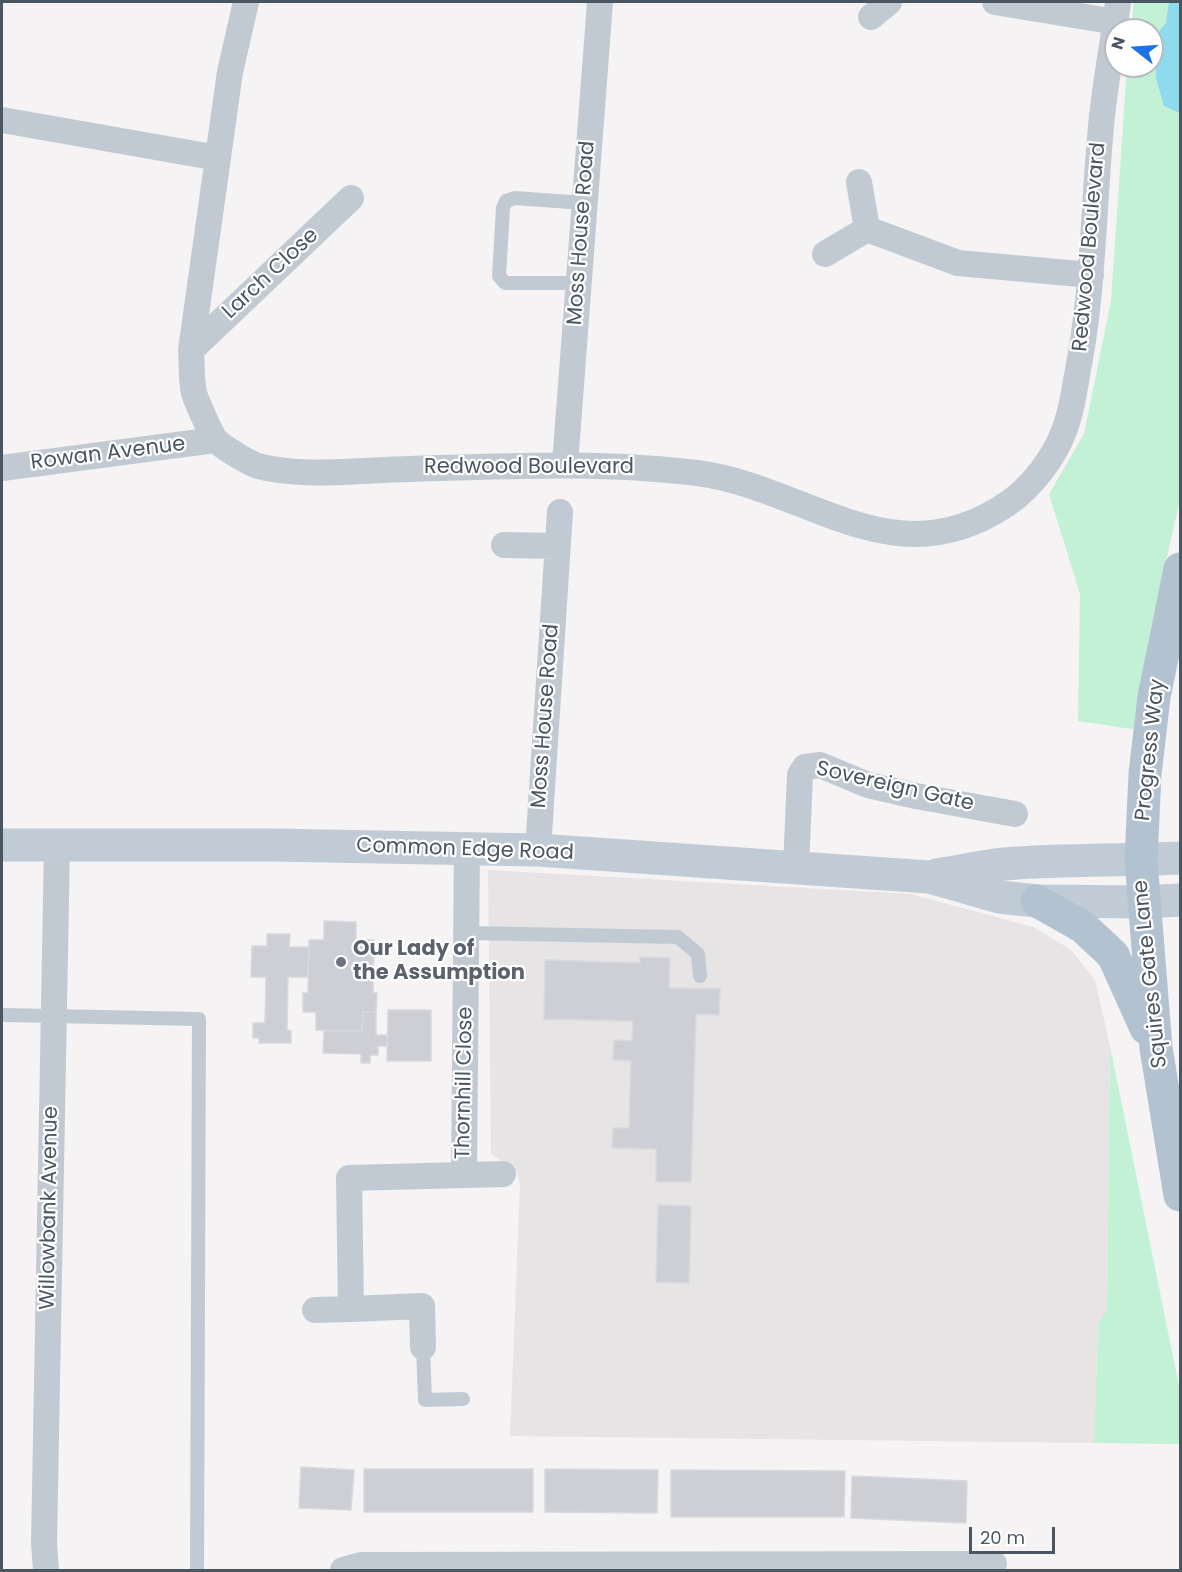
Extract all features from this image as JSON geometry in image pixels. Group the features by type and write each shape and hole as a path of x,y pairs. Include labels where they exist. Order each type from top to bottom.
{"main road":[{"name":"Progress Way","path":"1140,860 1145,774 1154,696 1180,569"},
{"name":"Common Edge Road","path":"2,844 467,847 538,850 929,877 999,897 1037,901 1180,900"},
{"name":"Common Edge Road","path":"929,877 1002,864 1180,858"},
{"name":"Squires Gate Lane","path":"1140,860 1156,1048 1180,1195"},
{"path":"1037,901 1083,927 1113,955 1156,1048"}],"street":[{"path":"215,440 194,393 191,350 230,72 246,2"},
{"name":"Moss House Road","path":"565,464 600,2"},
{"path":"995,2 1117,12"},
{"name":"Redwood Boulevard","path":"215,440 255,465 300,472 565,464 644,467 703,474 738,482 846,523 884,532 922,533 952,530 978,520 1008,504 1031,483 1054,451 1063,434 1070,410 1084,338 1091,275 1100,133 1117,12"},
{"path":"2,120 218,158"},
{"path":"859,182 867,229"},
{"name":"Larch Close","path":"191,350 351,198"},
{"path":"867,229 958,263 1091,275"},
{"path":"825,254 867,229"},
{"name":"Rowan Avenue","path":"2,468 215,440"},
{"name":"Moss House Road","path":"538,850 560,512"},
{"path":"504,545 558,546"},
{"name":"Sovereign Gate","path":"796,867 800,775 805,767 812,765 820,765 868,784 916,796 1015,814"},
{"name":"Willowbank Avenue","path":"46,1570 57,845"},
{"name":"Thornhill Close","path":"464,1174 467,847"},
{"name":"Thornhill Close","path":"351,1309 349,1178 502,1174"},
{"path":"315,1310 422,1306 423,1347"},
{"path":"343,1570 361,1565 886,1568 994,1564"}],"lane":[{"path":"578,283 505,283 499,276 502,220 503,208 507,201 515,198 584,203"},
{"path":"467,933 678,937 698,954 700,976"},
{"path":"2,1015 199,1019 197,1570"},
{"path":"423,1347 425,1400 463,1399"}],"shaded area":[{"path":"488,870 911,894 1033,927 1070,949 1095,980 1110,1046 1107,1309 1098,1324 1094,1443 510,1436 520,1184 516,1170 491,1154"}],"green space":[{"path":"1134,2 1180,2 1180,499 1151,628 1138,730 1078,721 1080,594 1049,494 1084,434 1111,301 1126,78 1164,78 1164,18 1132,18"},
{"path":"1110,1046 1180,1391 1180,1444 1094,1443 1098,1324 1107,1309"}],"water":[{"path":"1169,2 1180,2 1180,113 1164,106 1156,78 1164,78 1164,25"}],"building":[{"name":"Our Lady of the Assumption","path":"324,921 356,922 356,939 374,940 373,993 377,993 376,1012 363,1012 362,1031 316,1030 316,1012 303,1012 303,993 308,993 309,940 324,940"},
{"path":"267,934 290,934 289,947 309,947 308,977 288,977 287,1030 291,1031 291,1043 259,1043 259,1038 253,1038 253,1023 265,1023 266,977 251,977 252,946 267,946"},
{"path":"640,957 670,958 669,988 720,989 719,1015 696,1014 691,1182 656,1182 656,1149 612,1148 613,1128 629,1128 631,1061 613,1060 614,1040 632,1041 633,1021 544,1019 545,960 640,963"},
{"path":"388,1010 431,1010 431,1061 387,1061"},
{"path":"363,1012 376,1012 376,1035 387,1035 388,1046 378,1046 378,1055 370,1055 370,1063 361,1063 361,1054 323,1053 324,1031 362,1031"},
{"path":"658,1205 691,1206 689,1283 656,1282"},
{"path":"301,1467 354,1470 351,1510 299,1508"},
{"path":"364,1469 533,1469 533,1512 364,1512"},
{"path":"545,1469 658,1470 657,1513 545,1512"},
{"path":"671,1470 845,1471 844,1517 671,1517"},
{"path":"852,1476 967,1481 966,1523 851,1518"}],"place":[{"name":"Our Lady of the Assumption","path":"341,962"}]}
